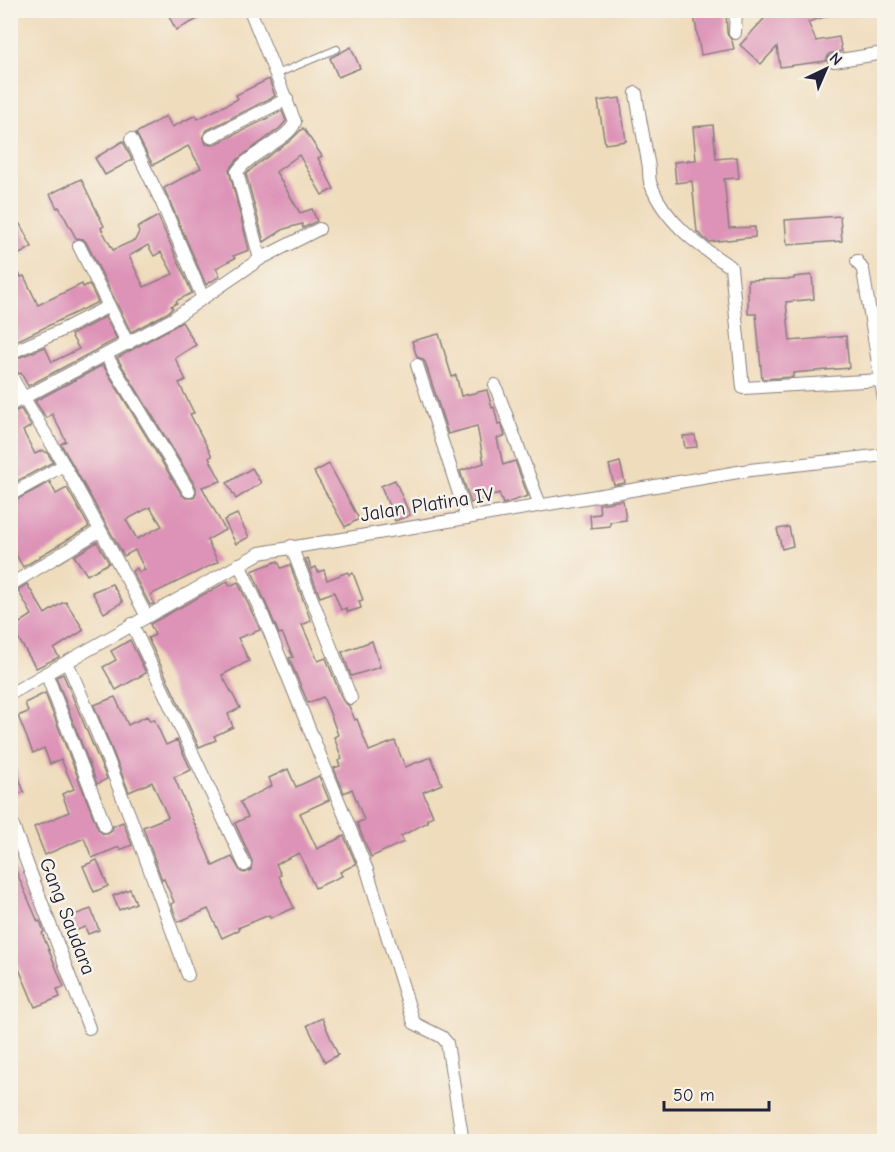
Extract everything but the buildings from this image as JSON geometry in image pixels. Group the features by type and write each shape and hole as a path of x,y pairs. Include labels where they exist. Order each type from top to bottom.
{"street":[{"path":"250,10 295,122 291,130 247,160 237,172 260,259"},
{"path":"735,33 736,10"},
{"path":"834,62 885,53"},
{"path":"636,93 650,183 667,212 698,245 732,267 743,388 882,380"},
{"path":"211,137 287,99"},
{"path":"131,139 162,203 203,298"},
{"path":"10,405 171,320 260,259 319,229"},
{"path":"80,246 128,344"},
{"path":"857,261 863,270 885,400"},
{"path":"10,353 109,306"},
{"path":"106,356 189,491"},
{"path":"417,365 467,518"},
{"path":"10,374 64,465 147,615"},
{"path":"495,385 540,505"},
{"name":"Jalan Platina IV","path":"10,694 260,553 750,470 885,455"},
{"path":"10,495 64,465"},
{"path":"10,585 99,531"},
{"path":"291,546 351,698"},
{"path":"239,564 263,616 367,870 414,1023 442,1037 447,1043 464,1142"},
{"path":"132,624 245,865"},
{"path":"67,662 99,733 188,975"},
{"path":"46,673 105,825"},
{"name":"Gang Saudara","path":"10,818 89,1028"}],"lane":[{"path":"277,74 337,49"}]}
